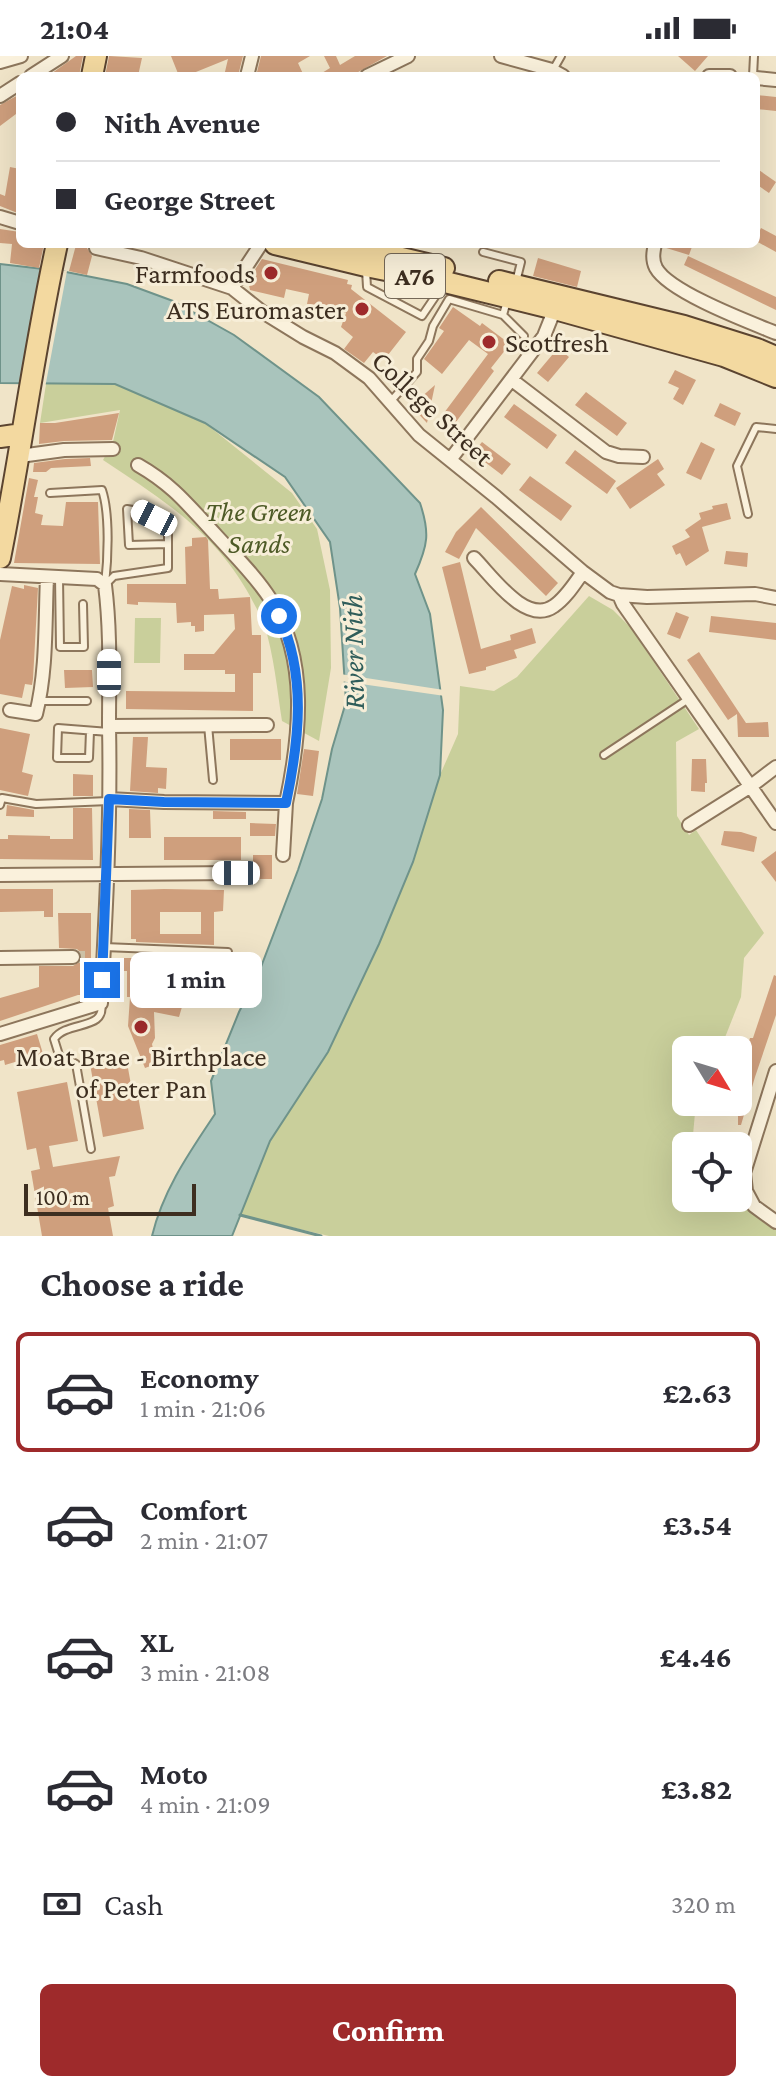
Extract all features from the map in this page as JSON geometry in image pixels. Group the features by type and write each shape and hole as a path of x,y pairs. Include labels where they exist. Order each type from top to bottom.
{"main road":[{"path":"0,558 56,248"},
{"name":"A76","path":"292,248 509,299 558,302 684,326 776,357"},
{"name":"A76","path":"354,248 509,299"},
{"name":"A76","path":"558,302 724,356 776,377"},
{"path":"0,437 22,434"}],"street":[{"path":"0,62 21,56"},
{"path":"37,72 62,56"},
{"path":"375,72 408,56"},
{"path":"501,56 549,72"},
{"name":"College Street","path":"96,248 141,258 232,288 261,311 335,353 369,378 419,435 610,592 647,597 755,594 776,598"},
{"path":"232,288 258,248"},
{"path":"654,248 655,267 665,280 776,333"},
{"path":"450,460 544,336 558,302"},
{"path":"512,380 606,452 643,457"},
{"path":"20,456 64,450 113,449"},
{"path":"138,465 177,492 236,557 271,600 286,632 296,668 298,723 286,803 283,855"},
{"path":"474,558 517,602 536,611 555,606 583,572"},
{"path":"0,574 97,579 106,590 110,647 107,874 99,954 101,1003 0,1034"},
{"path":"10,710 36,714 53,577"},
{"path":"619,595 776,823"},
{"path":"110,729 267,725"},
{"path":"689,825 776,767"},
{"path":"109,800 286,803"},
{"path":"0,875 236,873"},
{"path":"0,958 73,957"},
{"path":"776,1071 744,1173 746,1191 754,1206 776,1222"}],"lane":[{"path":"483,252 521,262 509,299 524,336"},
{"path":"366,266 367,287 422,316 445,282"},
{"path":"390,402 417,372 417,359 449,299 509,299"},
{"path":"748,514 737,466 756,427 776,429"},
{"path":"50,493 102,490 106,501 106,590"},
{"path":"106,590 114,576 168,568 168,544 168,533 154,518 138,510 127,509 129,545 168,544"},
{"path":"53,577 60,647 84,647 83,604"},
{"path":"604,755 690,698"},
{"path":"39,701 87,701"},
{"path":"208,725 213,780"},
{"path":"90,731 89,758 57,758 58,728 110,729"},
{"path":"0,805 2,798 36,804 109,800"},
{"path":"99,954 168,950 228,952"},
{"path":"167,990 168,950"},
{"path":"91,1149 76,1064 59,1055 54,1039 59,1032 101,1017 101,1003"}],"green space":[{"name":"The Green Sands","path":"46,384 115,384 154,399 205,423 292,493 317,529 330,590 331,668 319,741 282,721 264,624 250,596 221,553 186,519 103,460 113,442 120,410 40,423"},
{"path":"589,596 613,610 631,628 699,729 676,742 677,816 689,835 696,830 764,933 744,958 741,997 726,1036 672,1036 672,1116 695,1116 693,1132 672,1132 672,1212 751,1212 776,1230 776,1236 329,1236 240,1215 270,1141 328,1052 379,944 413,862 440,775 458,734 460,686 494,691 517,677"},
{"path":"135,618 161,618 160,663 134,663"}],"water":[{"name":"River Nith","path":"0,264 61,271 127,284 173,301 234,335 319,397 420,503 423,513 426,539 415,574 430,614 443,710 440,775 413,862 379,944 328,1052 270,1141 232,1236 152,1236 170,1187 215,1114 211,1081 259,972 322,799 346,702 340,608 330,542 285,477 205,423 115,384 0,383"}],"pier":[{"path":"42,268 67,271 45,388 18,388 26,363"},
{"path":"340,674 444,690 445,696 340,681"}],"building":[{"path":"76,56 83,56 80,72 54,72"},
{"path":"109,56 142,58 139,72 106,72"},
{"path":"171,56 243,56 239,72 225,72 228,59 196,72 177,72"},
{"path":"261,56 310,56 298,63 302,72 257,72"},
{"path":"324,56 336,56 340,65 355,56 387,56 358,72 324,72 330,68"},
{"path":"678,56 708,56 695,71"},
{"path":"760,95 776,97 776,111 760,109"},
{"path":"16,96 16,114 0,126 0,105"},
{"path":"10,167 16,168 16,212 0,206 0,194 5,196"},
{"path":"760,171 776,182 769,193 760,187"},
{"path":"761,228 776,236 776,252 760,243"},
{"path":"0,229 16,231 16,248 43,248 39,268 10,263 12,244 0,243"},
{"path":"75,248 87,248 92,256 87,275 69,271"},
{"path":"666,248 692,248 689,255"},
{"path":"688,256 776,297 776,310 684,265"},
{"path":"538,258 581,271 577,287 533,276"},
{"path":"262,259 348,280 351,289 406,332 384,360 373,352 364,363 344,349 353,337 341,327 346,313 307,304 309,294 286,289 284,298 250,290 248,280"},
{"path":"453,307 510,344 447,434 435,425 488,354 469,340 442,374 424,359 444,331 439,328"},
{"path":"558,348 569,357 548,382 537,373"},
{"path":"675,370 696,380 683,405 673,399 679,388 668,383"},
{"path":"435,385 427,423 411,406"},
{"path":"586,392 627,423 617,436 575,405"},
{"path":"720,403 741,413 735,426 714,416"},
{"path":"514,404 557,435 547,449 504,417"},
{"path":"119,413 112,440 39,444 40,423"},
{"path":"482,442 511,464 502,475 473,453"},
{"path":"701,442 715,449 701,480 686,473"},
{"path":"575,450 616,481 607,494 565,463"},
{"path":"90,458 91,466 33,472 34,463"},
{"path":"658,459 664,469 657,474 665,485 630,509 616,488"},
{"path":"530,476 572,506 561,521 519,490"},
{"path":"29,478 38,480 34,497 38,497 35,513 43,515 41,525 63,526 66,502 98,502 100,564 14,563"},
{"path":"727,503 731,519 702,527 709,551 686,566 680,553 676,555 672,546 690,537 685,530 701,519 699,513"},
{"path":"481,507 558,583 546,596 476,528 459,559 445,552 456,532"},
{"path":"206,537 210,589 218,589 219,599 250,597 252,635 261,635 261,673 253,673 253,711 126,709 126,691 235,692 235,674 225,674 225,670 184,670 184,654 214,654 235,629 234,614 204,615 204,631 195,632 191,622 177,623 176,603 127,604 127,584 186,584 185,547 192,546 192,538"},
{"path":"726,551 748,553 747,567 724,564"},
{"path":"460,562 481,649 511,640 510,635 532,628 536,643 514,650 517,658 469,674 442,567"},
{"path":"24,585 38,588 33,679 32,685 25,684 22,698 0,694 0,640 12,586 24,589"},
{"path":"676,612 689,617 680,639 667,634"},
{"path":"711,616 776,623 776,640 709,632"},
{"path":"699,652 746,723 768,722 769,737 738,737 737,714 728,720 687,660"},
{"path":"64,670 92,670 93,687 65,688"},
{"path":"0,728 30,734 22,772 33,775 28,796 0,790"},
{"path":"133,737 148,737 146,767 167,768 166,789 158,788 158,793 130,791"},
{"path":"230,739 281,739 281,760 230,760"},
{"path":"304,749 319,751 313,796 297,794"},
{"path":"692,759 706,759 705,792 691,791"},
{"path":"73,774 93,775 93,796 73,796"},
{"path":"7,805 34,810 34,817 6,816"},
{"path":"73,808 92,808 93,860 0,859 0,839 8,839 8,835 73,839"},
{"path":"129,809 150,810 151,838 129,838"},
{"path":"213,811 246,812 246,819 213,819"},
{"path":"250,823 276,824 275,836 250,836"},
{"path":"724,831 757,837 754,852 721,845"},
{"path":"164,837 241,837 241,860 164,860"},
{"path":"776,851 776,882 761,862"},
{"path":"253,855 272,855 272,879 253,879"},
{"path":"0,889 53,889 53,917 44,917 44,911 0,912"},
{"path":"131,890 224,890 223,911 214,912 214,945 136,942 136,939 131,939","holes":["160,912 201,912 201,934 160,934"]},
{"path":"58,913 91,913 91,995 78,995 0,1021 0,998 39,987 39,966 73,966 81,961 81,953 77,949 59,948"},
{"path":"136,954 162,955 161,982 142,982 142,1000 170,1000 174,956 214,957 214,961 225,961 225,989 217,989 217,994 187,990 179,1017 154,1012 155,1038 152,1044 156,1064 145,1068 128,1026 130,997 127,997 124,958 136,958"},
{"path":"774,975 776,1015 752,1087 753,1038"},
{"path":"37,1034 44,1057 5,1065 4,1060 0,1061 0,1045"},
{"path":"126,1057 133,1096 138,1096 144,1129 103,1137 90,1064"},
{"path":"67,1082 78,1141 49,1146 53,1167 120,1156 115,1176 109,1177 114,1206 108,1208 113,1236 42,1236 31,1171 40,1169 36,1148 27,1150 17,1092"}],"waterway":[{"path":"240,1215 321,1236"}],"tunnel":[{"path":"73,957 91,957"}],"place":[{"name":"Farmfoods","path":"271,273"},
{"name":"ATS Euromaster","path":"362,309"},
{"name":"Scotfresh","path":"489,342"},
{"name":"Moat Brae - Birthplace of Peter Pan","path":"141,1027"}],"route":[{"path":"102,980 109,799 286,803 298,723 297,683 296,668 279,616"}]}
